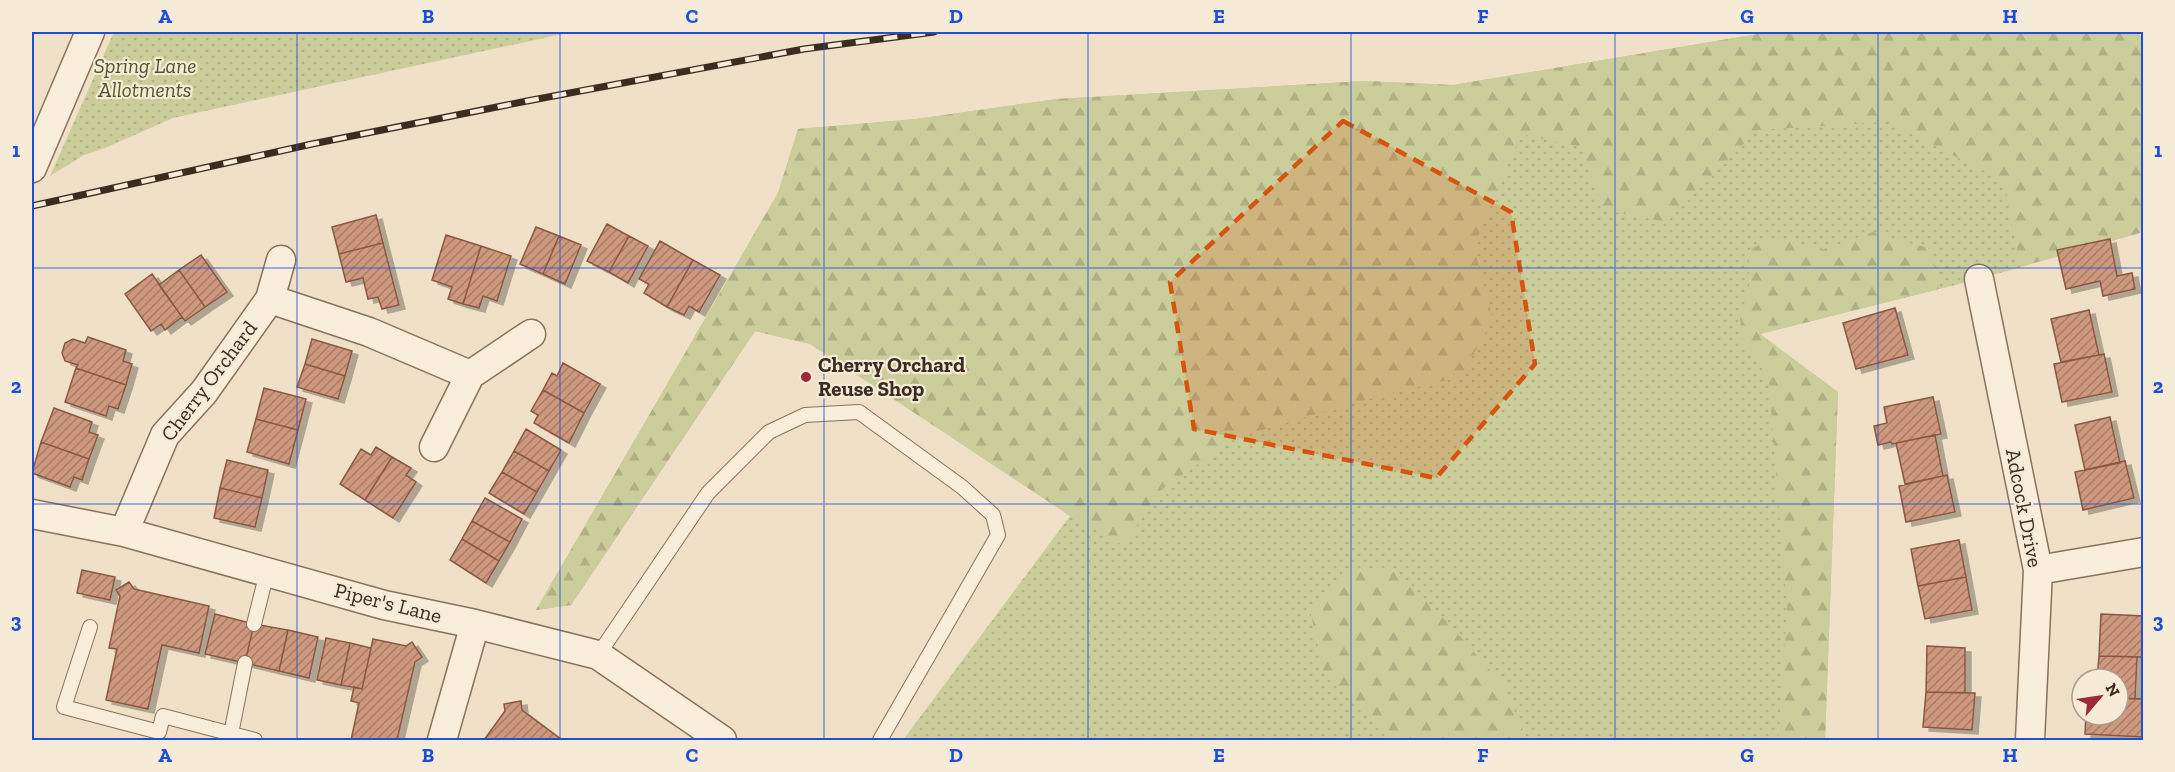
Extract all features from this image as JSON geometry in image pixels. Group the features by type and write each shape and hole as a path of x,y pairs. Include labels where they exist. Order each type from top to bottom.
{"street":[{"path":"32,168 90,32"},
{"name":"Cherry Orchard","path":"124,532 165,435 204,392 270,299 281,260"},
{"name":"Adcock Drive","path":"1979,279 2038,570 2030,741"},
{"name":"Cherry Orchard","path":"270,299 369,332 470,375"},
{"path":"434,447 470,375 531,334"},
{"name":"Piper's Lane","path":"32,514 124,532 384,605 475,624 598,655 722,741"},
{"path":"2038,570 2144,552"},
{"path":"442,741 475,624"}],"lane":[{"path":"598,655 708,493 769,432 806,415 860,412 970,494 993,515 998,536 880,741"},
{"path":"254,624 267,572"},
{"path":"90,627 64,707 159,732 162,716 255,741"},
{"path":"231,734 245,663"}],"highlighted area":[{"path":"1343,121 1511,212 1535,364 1436,478 1194,429 1170,282"}],"green space":[{"name":"Spring Lane Allotments","path":"114,32 572,32 173,118 84,155 50,176"},
{"path":"1770,32 2139,32 2144,47 2143,232 1979,279 1760,334 1838,392 1825,740 903,740 1070,516 836,350 755,331 571,605 536,610 778,193 798,129 916,119 1057,99 1364,81 1453,85"},
{"path":"1770,32 2139,32 2144,47 2143,232 2020,267 2004,181 1887,122 1757,130 1667,222 1603,210 1582,147 1521,134 1474,247 1493,320 1460,377 1345,405 1236,438 1158,492 1124,546 1070,516 810,344 755,331 571,605 536,610 778,193 798,129 916,119 1057,99 1364,81 1453,85"},
{"path":"1873,232 1931,249 1939,289 1760,334 1838,392 1825,740 1778,740 1787,607 1769,386 1757,358 1743,347 1740,318 1749,289 1749,250 1777,236 1819,251"},
{"path":"1394,568 1449,624 1506,688 1526,740 1394,740 1323,672 1311,614 1345,569"}],"building":[{"path":"376,215 383,243 339,254 332,227"},
{"path":"607,224 629,236 609,272 587,261"},
{"path":"536,227 559,236 543,274 520,264"},
{"path":"446,235 481,246 463,304 448,299 452,287 432,280"},
{"path":"559,236 581,245 565,284 543,274"},
{"path":"629,236 648,246 628,283 609,272"},
{"path":"2110,239 2117,276 2132,273 2135,289 2103,296 2100,281 2066,289 2057,250"},
{"path":"660,241 693,260 667,307 644,293 649,284 639,279"},
{"path":"383,243 399,305 382,309 378,297 368,299 363,278 346,282 339,254"},
{"path":"481,246 511,256 497,301 483,296 479,308 463,304"},
{"path":"201,255 227,292 205,307 179,270"},
{"path":"693,260 720,275 699,312 689,306 684,315 667,307"},
{"path":"179,270 205,307 185,321 159,285"},
{"path":"152,274 182,317 165,330 161,324 151,331 125,294"},
{"path":"1895,308 1908,355 1856,369 1843,323"},
{"path":"2089,310 2099,355 2061,362 2051,319"},
{"path":"88,337 126,350 123,361 132,364 126,385 76,368 78,365 65,361 62,353 65,343 73,339 85,343"},
{"path":"312,339 352,351 345,376 305,364"},
{"path":"2104,354 2112,392 2062,402 2054,364"},
{"path":"563,363 600,384 584,413 543,390 552,373 557,376"},
{"path":"305,364 345,376 338,399 297,387"},
{"path":"76,368 126,385 118,409 109,406 106,416 65,402"},
{"path":"264,388 306,399 298,430 256,419"},
{"path":"543,390 584,413 569,443 534,423 538,415 531,411"},
{"path":"1933,397 1941,434 1878,445 1874,426 1887,423 1884,407"},
{"path":"54,408 92,422 89,432 98,435 89,459 41,442"},
{"path":"2110,417 2120,463 2085,470 2075,425"},
{"path":"256,419 298,430 289,464 247,452"},
{"path":"526,429 561,450 549,471 514,451"},
{"path":"1935,435 1943,476 1905,484 1896,443"},
{"path":"41,442 89,459 82,480 74,477 70,487 32,473"},
{"path":"376,447 392,457 365,500 340,484 361,449 371,455"},
{"path":"514,451 549,471 537,492 502,472"},
{"path":"392,457 411,468 406,475 416,482 393,518 365,500"},
{"path":"227,460 268,470 262,498 220,488"},
{"path":"2125,461 2134,498 2083,510 2075,472"},
{"path":"502,472 537,492 524,514 489,493"},
{"path":"1947,475 1955,512 1906,522 1899,486"},
{"path":"220,488 262,498 255,527 214,518"},
{"path":"485,498 522,519 510,542 472,521"},
{"path":"472,521 510,542 499,561 462,539"},
{"path":"462,539 499,561 486,583 450,560"},
{"path":"1959,540 1966,577 1918,586 1911,549"},
{"path":"82,570 115,577 110,600 77,593"},
{"path":"1966,577 1972,610 1925,619 1918,586"},
{"path":"129,582 134,589 209,606 199,653 162,645 148,709 106,700 117,649 109,648 120,596 116,590"},
{"path":"215,614 254,624 245,663 205,654"},
{"path":"2101,614 2144,616 2144,657 2099,656"},
{"path":"254,624 288,630 279,671 245,663"},
{"path":"288,630 318,637 309,678 279,671"},
{"path":"326,638 350,643 341,685 317,680"},
{"path":"373,639 406,646 412,642 422,657 415,662 397,740 351,740 359,703 351,701 354,687 362,689"},
{"path":"350,643 371,648 362,689 341,685"},
{"path":"1927,646 1965,648 1965,693 1926,692"},
{"path":"2099,656 2137,657 2135,699 2130,699 2130,667 2098,667"},
{"path":"1926,692 1975,693 1972,730 1923,727"},
{"path":"2130,698 2144,699 2144,737 2085,734 2085,727 2130,727"},
{"path":"521,701 522,710 562,740 484,740 505,711 504,704"}],"railway":[{"path":"32,206 312,144 527,101 804,49 934,32"}],"place":[{"name":"Cherry Orchard Reuse Shop","path":"806,377"}]}
